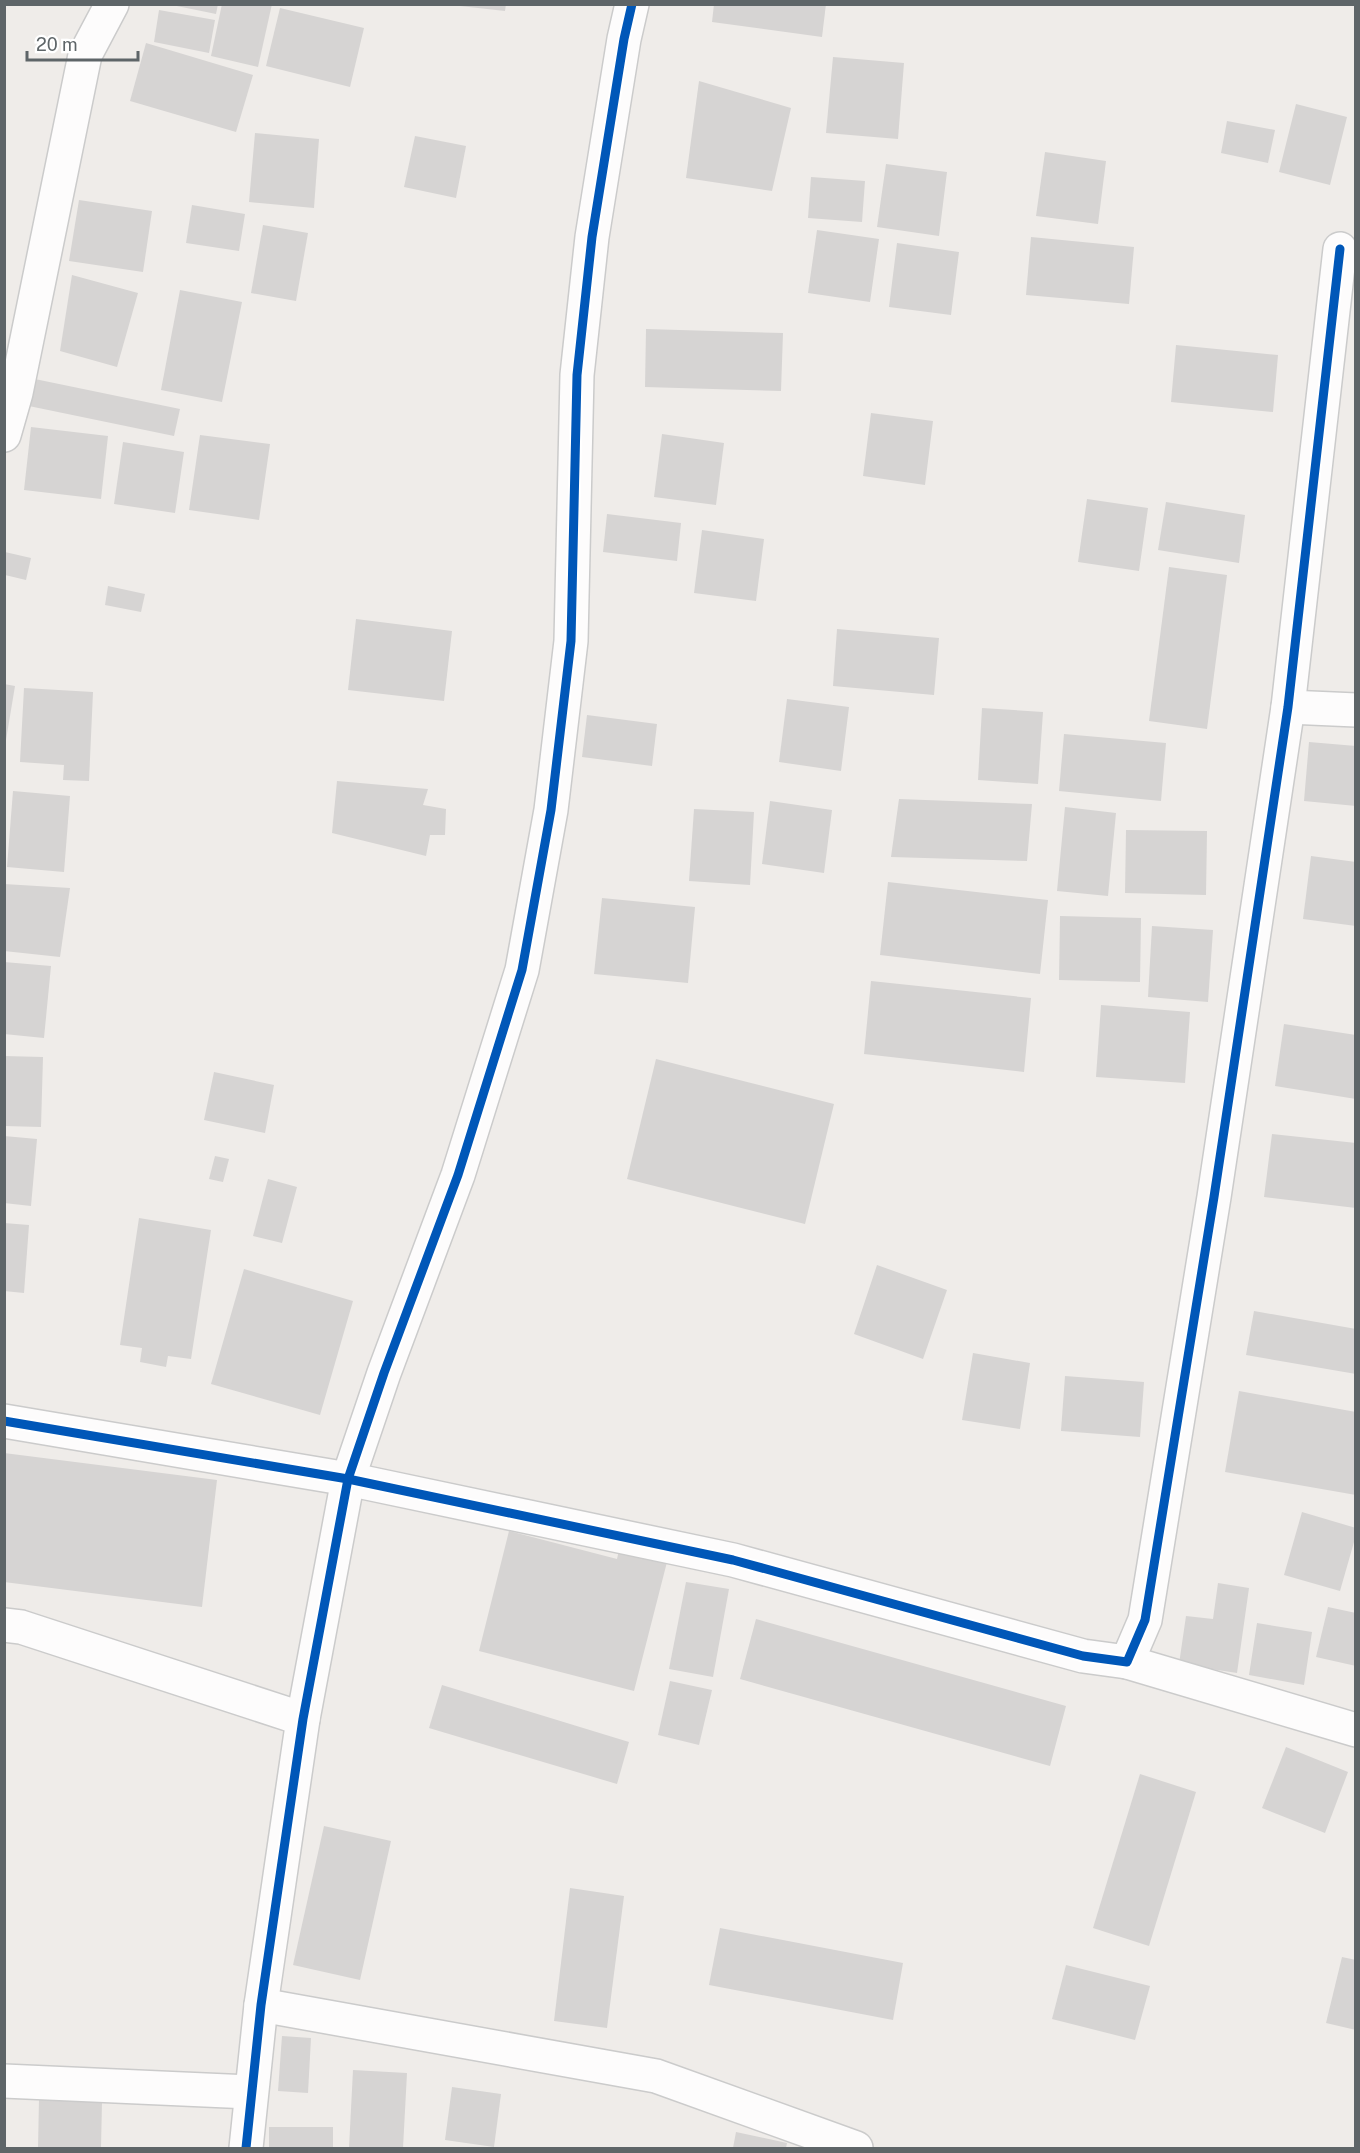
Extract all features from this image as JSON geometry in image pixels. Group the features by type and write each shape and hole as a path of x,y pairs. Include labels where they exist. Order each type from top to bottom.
{"street":[{"path":"4,435 16,393 85,55 112,4"},
{"path":"246,2148 250,2092 261,2005 303,1719 348,1479 384,1373 458,1175 522,970 551,810 571,641 577,375 592,237 624,39 632,4"},
{"path":"1127,1662 1145,1620 1214,1197 1288,707 1340,249"},
{"path":"1288,707 1356,710"},
{"path":"4,1421 348,1479 733,1560 1083,1656 1127,1662 1356,1730"},
{"path":"4,1625 21,1627 303,1719"},
{"path":"261,2005 656,2076 856,2148"},
{"path":"4,2081 250,2092"}],"building":[{"path":"167,4 218,4 216,14"},
{"path":"222,4 272,4 258,67 211,56"},
{"path":"460,4 506,4 505,11 460,6"},
{"path":"714,4 826,4 822,37 712,22"},
{"path":"280,8 364,28 350,87 266,66"},
{"path":"159,10 215,20 209,53 154,42"},
{"path":"146,43 253,75 236,132 130,101"},
{"path":"833,57 904,63 898,139 826,133"},
{"path":"699,81 791,108 772,191 686,178"},
{"path":"1296,104 1347,117 1330,185 1279,172"},
{"path":"1227,121 1275,130 1268,163 1221,153"},
{"path":"255,133 319,139 314,208 249,202"},
{"path":"415,136 466,146 456,198 404,187"},
{"path":"1045,152 1106,161 1098,224 1036,216"},
{"path":"886,164 947,172 939,236 877,227"},
{"path":"811,177 865,181 862,222 808,218"},
{"path":"79,200 152,211 143,272 69,261"},
{"path":"192,205 245,214 239,251 186,243"},
{"path":"263,225 308,233 296,301 251,293"},
{"path":"817,230 879,239 870,302 808,293"},
{"path":"1031,237 1134,247 1129,304 1026,295"},
{"path":"897,243 959,252 951,315 889,307"},
{"path":"72,275 138,293 117,367 60,351"},
{"path":"180,290 242,302 222,402 161,390"},
{"path":"646,329 783,333 781,391 645,387"},
{"path":"1176,345 1278,355 1273,412 1171,402"},
{"path":"30,378 180,409 174,436 24,405"},
{"path":"871,413 933,421 925,485 863,476"},
{"path":"31,427 108,436 101,499 24,490"},
{"path":"662,434 724,443 716,505 654,497"},
{"path":"200,435 270,444 259,520 189,510"},
{"path":"123,442 184,452 175,513 114,504"},
{"path":"1087,499 1148,508 1139,571 1078,562"},
{"path":"1166,502 1245,515 1239,563 1158,550"},
{"path":"607,514 681,523 677,561 603,552"},
{"path":"702,530 764,539 756,601 694,593"},
{"path":"5,552 31,558 26,580 5,575"},
{"path":"1169,567 1227,575 1207,729 1149,721"},
{"path":"108,586 145,594 141,612 105,605"},
{"path":"356,619 452,631 444,701 348,690"},
{"path":"837,629 939,638 934,695 833,686"},
{"path":"4,684 15,686 6,740 4,739"},
{"path":"24,688 93,692 89,781 63,780 64,765 20,762"},
{"path":"787,699 849,707 841,771 779,762"},
{"path":"982,708 1043,712 1038,784 978,780"},
{"path":"587,715 657,724 652,766 582,757"},
{"path":"1064,734 1166,743 1161,801 1059,791"},
{"path":"1309,742 1356,746 1356,806 1304,801"},
{"path":"337,781 428,789 423,805 446,809 445,835 430,835 426,856 332,833"},
{"path":"13,791 70,796 64,872 7,867"},
{"path":"899,799 1032,804 1027,861 891,857"},
{"path":"770,801 832,810 824,873 762,864"},
{"path":"1065,807 1116,813 1108,896 1057,891"},
{"path":"694,809 754,812 750,885 689,881"},
{"path":"1126,830 1207,831 1206,895 1125,893"},
{"path":"1311,856 1356,862 1356,926 1303,919"},
{"path":"888,882 1048,900 1040,974 880,955"},
{"path":"4,884 70,888 60,957 4,951"},
{"path":"602,898 695,907 688,983 594,974"},
{"path":"1060,916 1141,918 1140,982 1059,980"},
{"path":"1152,926 1213,930 1208,1002 1148,997"},
{"path":"4,962 51,966 44,1038 4,1034"},
{"path":"871,981 1031,998 1024,1072 864,1054"},
{"path":"1101,1005 1190,1012 1185,1083 1096,1077"},
{"path":"1284,1024 1356,1035 1356,1099 1275,1086"},
{"path":"4,1056 43,1057 41,1127 4,1126"},
{"path":"656,1059 834,1104 805,1224 627,1179"},
{"path":"214,1072 274,1085 265,1133 204,1120"},
{"path":"1272,1134 1356,1143 1356,1208 1264,1197"},
{"path":"4,1136 37,1139 31,1206 4,1203"},
{"path":"215,1156 229,1159 223,1182 209,1179"},
{"path":"268,1179 297,1187 282,1243 253,1236"},
{"path":"139,1218 211,1230 191,1359 168,1356 166,1367 140,1362 142,1348 120,1345"},
{"path":"4,1223 29,1225 24,1293 4,1291"},
{"path":"877,1265 947,1290 923,1359 854,1334"},
{"path":"244,1269 353,1301 320,1415 211,1384"},
{"path":"1254,1311 1356,1329 1356,1374 1246,1355"},
{"path":"973,1353 1030,1363 1020,1429 962,1420"},
{"path":"1065,1376 1144,1382 1140,1437 1061,1431"},
{"path":"1239,1391 1356,1412 1356,1495 1225,1472"},
{"path":"4,1453 217,1480 202,1607 4,1582"},
{"path":"1302,1512 1356,1528 1340,1591 1284,1575"},
{"path":"509,1531 617,1559 619,1550 667,1562 634,1691 479,1651"},
{"path":"686,1582 729,1589 713,1677 669,1669"},
{"path":"1218,1583 1249,1588 1237,1673 1179,1664 1186,1616 1213,1619"},
{"path":"1328,1607 1356,1613 1356,1666 1316,1657"},
{"path":"756,1619 1066,1706 1050,1766 740,1679"},
{"path":"1257,1623 1312,1632 1304,1685 1249,1675"},
{"path":"670,1681 712,1690 699,1745 658,1735"},
{"path":"442,1685 629,1742 617,1784 429,1728"},
{"path":"1286,1747 1348,1772 1325,1833 1262,1808"},
{"path":"1140,1774 1196,1792 1149,1946 1093,1928"},
{"path":"324,1826 391,1841 360,1980 293,1965"},
{"path":"570,1888 624,1896 607,2028 554,2021"},
{"path":"720,1928 903,1963 893,2020 709,1985"},
{"path":"1342,1957 1356,1960 1356,2030 1326,2023"},
{"path":"1066,1965 1150,1986 1135,2040 1052,2019"},
{"path":"282,2036 311,2038 308,2093 278,2091"},
{"path":"353,2070 407,2073 403,2148 349,2148"},
{"path":"452,2087 501,2094 494,2147 445,2140"},
{"path":"39,2099 102,2101 101,2148 38,2148"},
{"path":"269,2127 333,2127 333,2148 269,2148"},
{"path":"736,2132 787,2143 786,2148 733,2148"}],"cycle path":[{"path":"246,2148 261,2005 303,1719 348,1479 384,1373 458,1175 522,970 551,810 571,641 577,375 592,237 624,39 632,4"},
{"path":"4,1421 348,1479 733,1560 1083,1656 1127,1662 1145,1620 1214,1197 1288,707 1340,249"}]}
